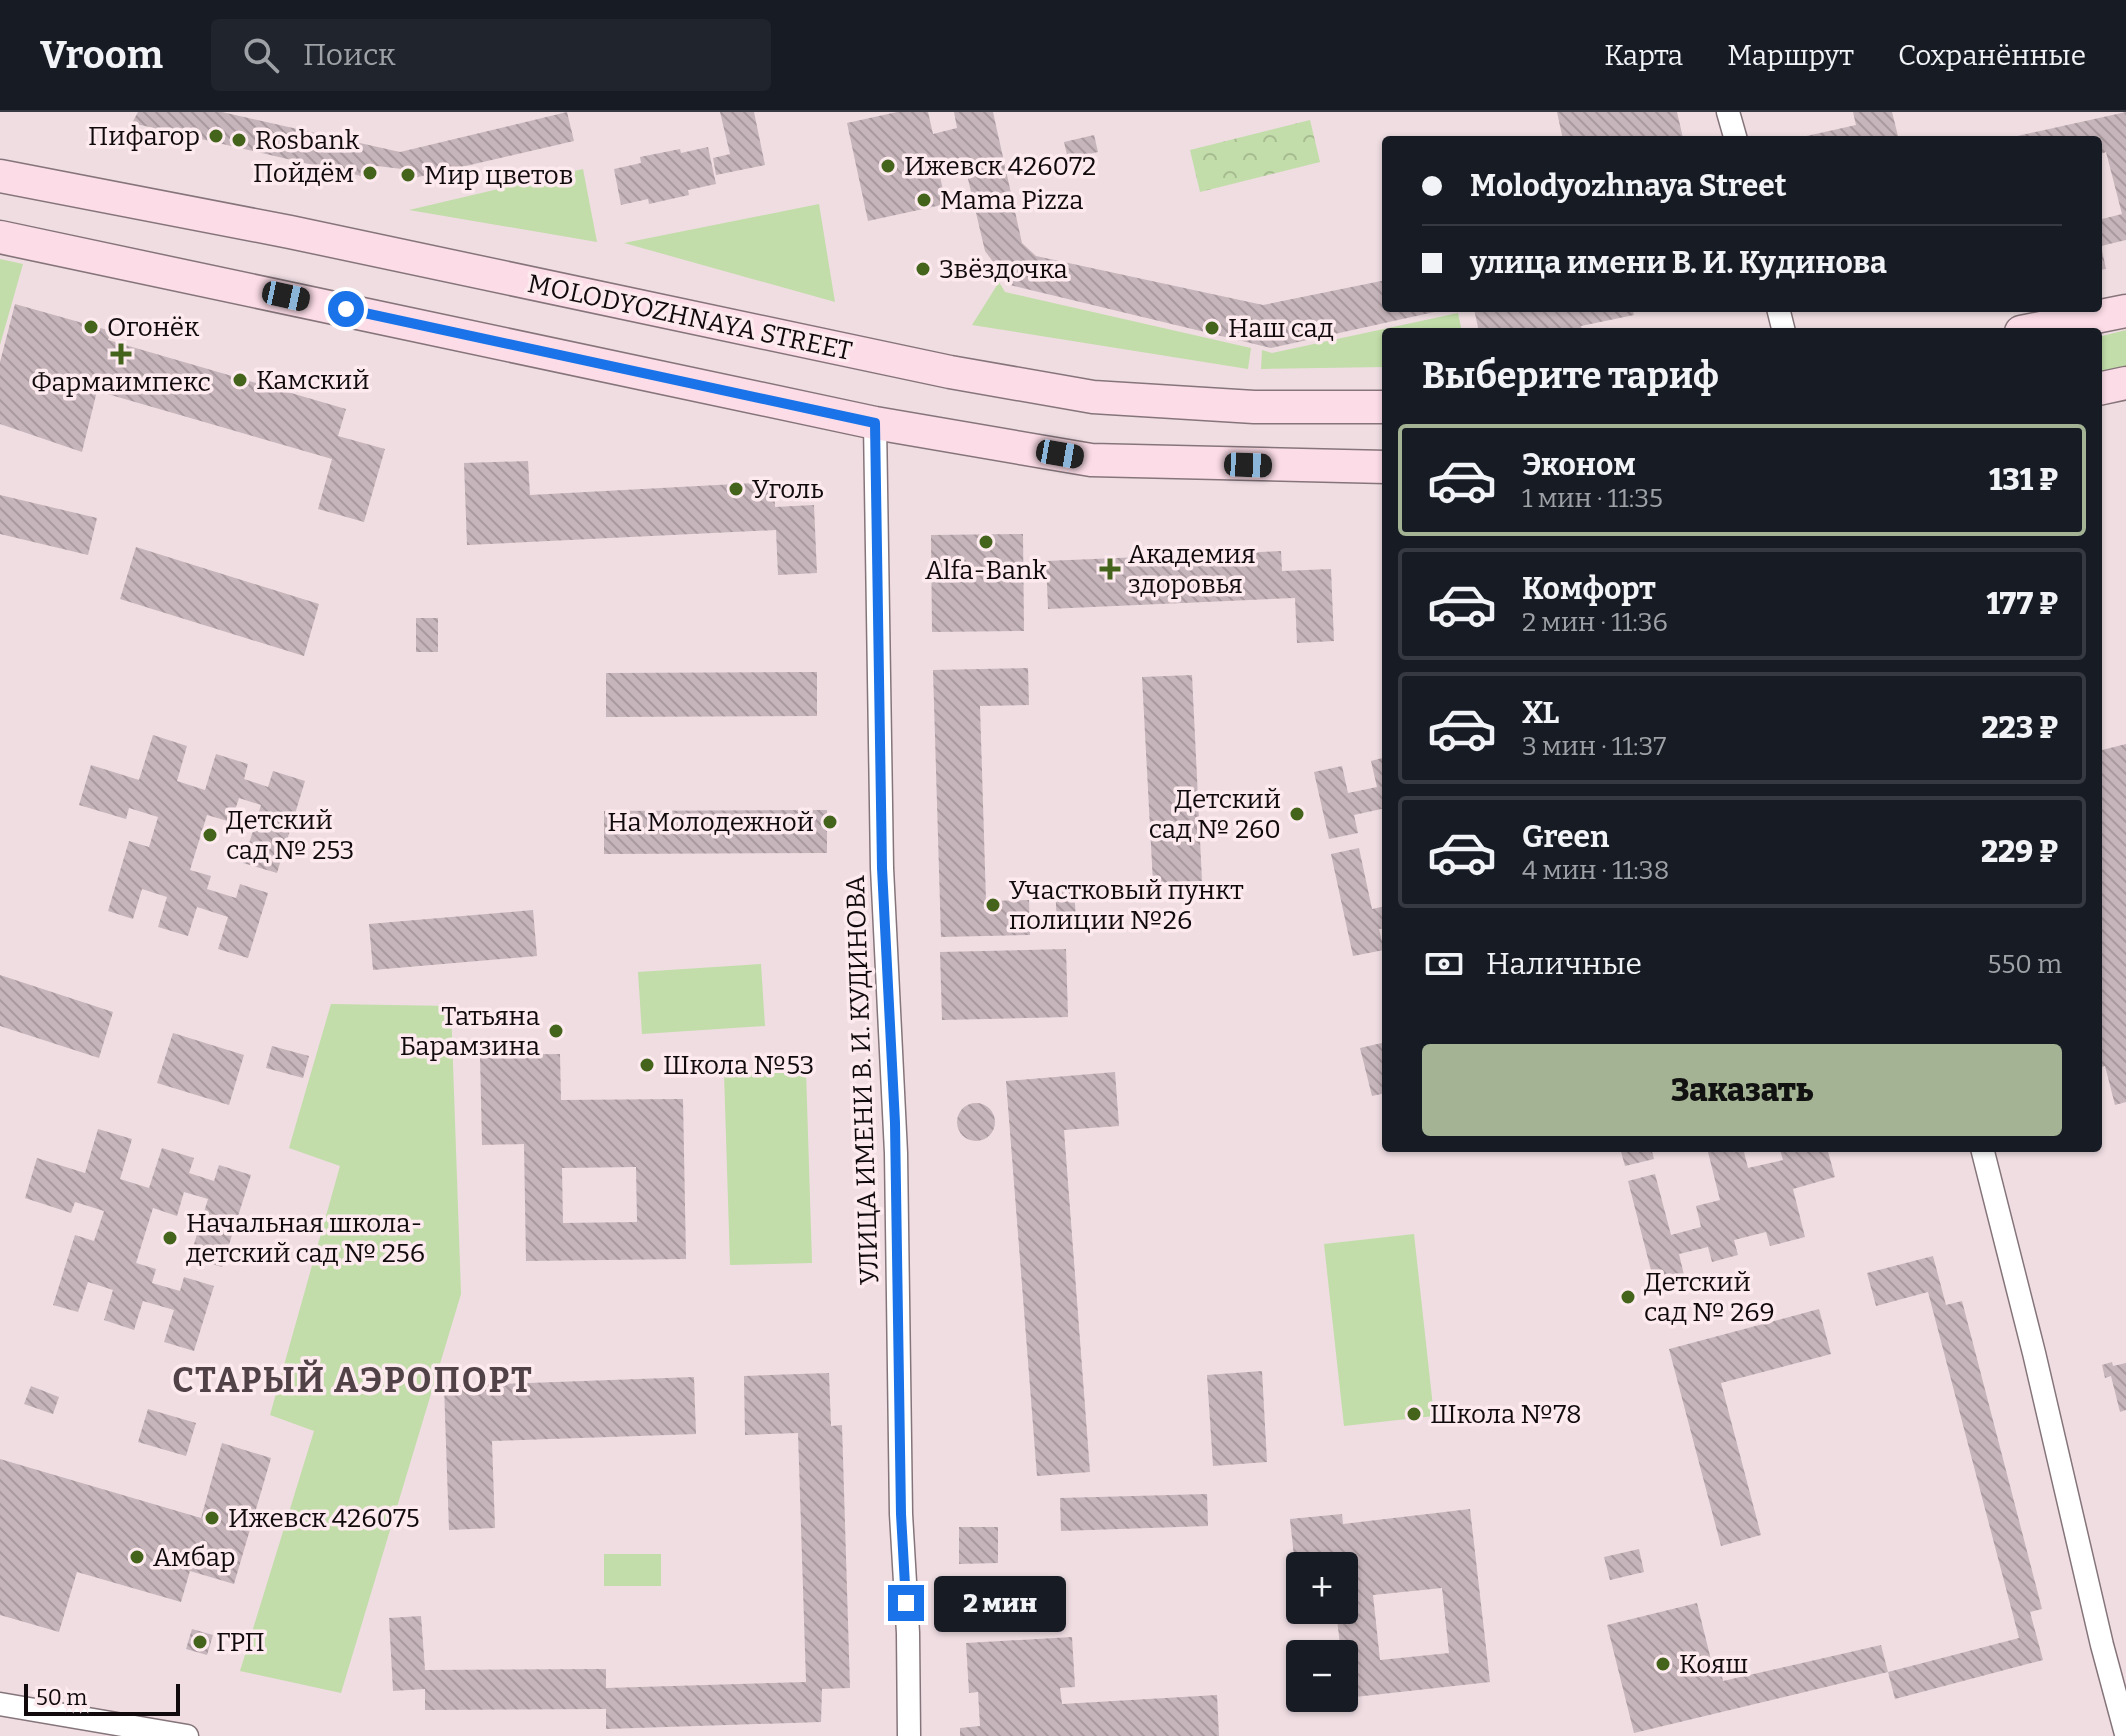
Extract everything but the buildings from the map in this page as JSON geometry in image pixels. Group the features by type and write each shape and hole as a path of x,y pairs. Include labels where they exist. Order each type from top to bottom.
{"main road":[{"name":"MOLODYOZHNAYA STREET","path":"0,176 290,232 950,372 1093,397 1254,407 1382,407"},
{"path":"0,237 875,423 1091,460 1382,467"},
{"path":"2041,328 2126,311"},
{"path":"2102,388 2126,383"}],"street":[{"path":"1728,112 1735,136"},
{"name":"УЛИЦА ИМЕНИ В. И. КУДИНОВА","path":"875,423 882,868 896,1138 901,1514 908,1633 909,1736"},
{"path":"1983,1152 2126,1734"},
{"path":"0,1704 187,1736"}],"green space":[{"path":"1310,120 1320,162 1200,192 1190,150"},
{"path":"583,169 597,242 409,210"},
{"path":"819,204 835,302 624,243"},
{"path":"0,259 23,264 0,345"},
{"path":"999,282 1005,292 1251,348 1248,369 972,325"},
{"path":"1458,313 1461,328 1388,328"},
{"path":"1382,329 1382,367 1261,369 1262,350 1272,353"},
{"path":"2126,330 2126,366 2102,372 2102,336"},
{"path":"761,964 765,1026 642,1034 638,972"},
{"path":"331,1004 451,1006 461,1294 341,1693 240,1671 314,1431 270,1415 340,1166 289,1148"},
{"path":"806,1070 812,1263 730,1265 724,1072"},
{"path":"1414,1234 1434,1416 1344,1426 1324,1244"},
{"path":"604,1554 661,1554 661,1586 604,1586"}],"place":[{"name":"Пифагор","path":"216,136"},
{"name":"Rosbank","path":"239,140"},
{"name":"Ижевск 426072","path":"888,166"},
{"name":"Пойдём","path":"370,173"},
{"name":"Мир цветов","path":"408,175"},
{"name":"Mama Pizza","path":"924,200"},
{"name":"Звёздочка","path":"923,269"},
{"name":"Огонёк","path":"91,327"},
{"name":"Наш сад","path":"1212,328"},
{"name":"Фармаимпекс","path":"121,354"},
{"name":"Камский","path":"240,380"},
{"name":"Уголь","path":"736,489"},
{"name":"Alfa-Bank","path":"986,542"},
{"name":"Академия здоровья","path":"1110,569"},
{"name":"Детский сад № 260","path":"1297,814"},
{"name":"На Молодежной","path":"830,822"},
{"name":"Детский сад № 253","path":"210,835"},
{"name":"Участковый пункт полиции №26","path":"993,905"},
{"name":"Татьяна Барамзина","path":"556,1031"},
{"name":"Школа №53","path":"647,1065"},
{"name":"Начальная школа- детский сад № 256","path":"170,1238"},
{"name":"Детский сад № 269","path":"1628,1297"},
{"name":"Школа №78","path":"1414,1414"},
{"name":"Ижевск 426075","path":"212,1518"},
{"name":"Амбар","path":"137,1557"},
{"name":"ГРП","path":"200,1642"},
{"name":"Кояш","path":"1663,1664"}],"district":[{"name":"СТАРЫЙ АЭРОПОРТ","path":"353,1380"}],"route":[{"path":"346,309 875,423 882,868 897,1182 901,1514 906,1603"}]}
